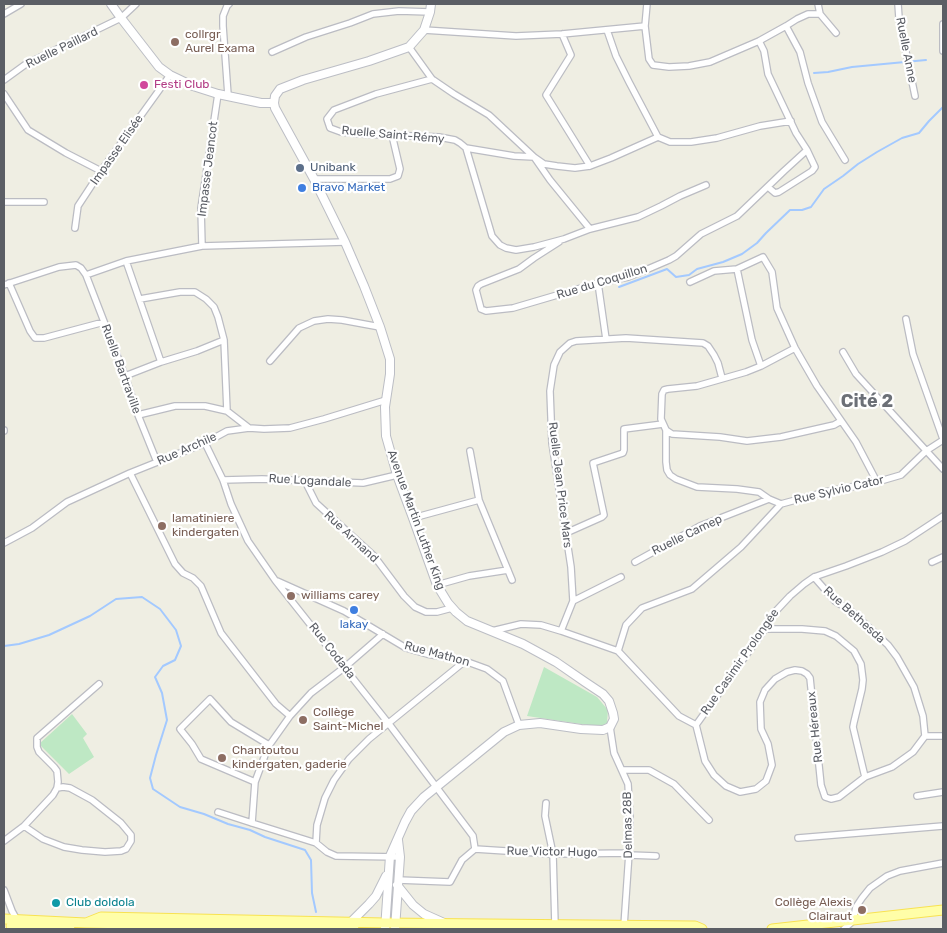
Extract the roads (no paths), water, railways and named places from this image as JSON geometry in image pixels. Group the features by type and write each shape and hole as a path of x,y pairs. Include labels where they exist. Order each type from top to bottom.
{"main road":[{"path":"112,4 158,67 170,75 193,86 218,94 261,103 274,103 275,96 280,89 303,80 409,47 424,30 430,8"},
{"name":"Avenue Martin Luther King","path":"274,103 314,179 344,242 380,328 390,359 386,400 386,436 397,475 437,585 452,608 468,621 523,644 556,662 603,694 609,701 613,713 614,719 610,727"},
{"path":"352,926 376,896 398,838 411,811 436,786 504,732 519,725 540,723 581,729 603,730 610,727"},
{"path":"395,923 400,857 398,838"},
{"path":"385,926 389,863"},
{"path":"397,883 413,905 424,914 444,923"},
{"path":"772,929 943,910"},
{"path":"86,923 101,917 352,926"},
{"path":"4,920 70,929"},
{"path":"4,926 17,923"},
{"path":"46,926 86,923 237,927 385,926 395,923 444,923 695,926 702,929"}],"street":[{"path":"4,14 20,4"},
{"name":"Ruelle Paillard","path":"4,80 26,64 121,18 136,4"},
{"path":"228,96 223,16 229,4"},
{"path":"648,4 645,26 649,59 653,65 669,67 710,62 758,41 808,14 820,14"},
{"path":"818,4 820,14 836,33"},
{"name":"Ruelle Anne","path":"898,4 899,18 915,96"},
{"path":"272,52 306,37 373,14 430,8"},
{"path":"943,24 943,51"},
{"path":"424,30 516,36 562,34 645,26"},
{"path":"786,26 800,52 808,83 822,122 845,160"},
{"path":"607,30 616,56 658,137 670,142 691,142 791,121"},
{"path":"562,34 571,55 546,94 590,166"},
{"path":"758,41 764,51 768,74 796,133 815,165 814,170 779,192 775,193 768,187"},
{"path":"409,47 432,79 489,115 544,164 575,168 590,166 658,137"},
{"name":"Impasse Elisée","path":"75,228 78,206 170,75"},
{"name":"Ruelle Saint-Rémy","path":"432,79 376,94 334,110 327,118 330,128 341,132 361,134 439,137 454,140 466,148 514,156 534,157"},
{"path":"4,94 28,130 66,154 101,171"},
{"name":"Impasse Jeancot","path":"202,246 201,208 218,94"},
{"path":"314,179 390,179 398,176 400,169 392,135"},
{"path":"466,148 492,236 500,245 516,250 534,247 590,228 638,217 706,185"},
{"name":"Rue du Coquillon","path":"564,238 519,270 478,286 476,290 481,309 486,311 513,308 598,283 628,277 676,256 701,234 737,216 807,150"},
{"path":"534,157 561,194 590,228"},
{"path":"4,202 44,202"},
{"path":"104,322 44,338 35,338 6,284 59,267 76,265 86,275 126,261 202,246 344,242"},
{"path":"690,282 714,271 737,269 763,257 772,272 777,308 795,348 817,386 856,442 877,482"},
{"path":"126,261 162,362"},
{"path":"737,269 752,340 761,366"},
{"name":"Ruelle Bartraville","path":"86,275 157,462"},
{"path":"598,283 606,339 626,338 703,344 708,346 714,355 722,378"},
{"path":"140,299 180,292 195,292 206,299 214,308 224,340 227,411"},
{"path":"906,319 913,354 943,440"},
{"path":"270,361 299,328 314,321 342,320 380,328"},
{"name":"Ruelle Jean Price Mars","path":"561,631 573,601 571,567 552,443 550,391 554,366 560,352 570,343 576,341 606,339"},
{"path":"125,376 162,362 197,352 224,340"},
{"path":"781,504 759,492 697,487 670,475 667,470 664,427 661,419 662,394 664,390 697,386 746,372 795,348"},
{"path":"843,352 856,374 943,469"},
{"name":"Rue Archile","path":"5,544 52,515 67,502 130,473 205,443 227,431 249,428 290,428 386,400"},
{"path":"138,415 175,406 205,406 227,411 249,428"},
{"path":"566,533 604,515 593,463 624,450 624,429 664,427 672,434 720,436 747,441 781,437 834,425 841,421"},
{"name":"Rue Sylvio Cator","path":"618,651 626,625 642,608 692,589 741,547 781,504 901,475 926,451 943,440"},
{"name":"Rue Codada","path":"205,443 223,480 231,504 248,541 275,580 345,667 473,836 474,849"},
{"path":"470,451 479,500 512,580"},
{"path":"130,473 175,564 183,573 193,578 201,586 221,634 276,704 290,716"},
{"name":"Rue Logandale","path":"223,480 262,478 363,483 397,475"},
{"name":"Rue Armand","path":"305,481 316,503 374,556 404,596 415,607 426,612 437,612 452,608"},
{"name":"Ruelle Camep","path":"635,562 700,526 769,499"},
{"path":"414,518 479,500"},
{"name":"Rue Casimir Prolongée","path":"696,725 765,629 775,612 804,584 814,577 882,552 905,541 943,516"},
{"path":"932,562 943,557"},
{"path":"437,585 469,576 508,570"},
{"path":"573,601 621,577"},
{"name":"Rue Bethesda","path":"814,577 836,601 851,611 888,644 914,687 923,716 925,736"},
{"name":"Rue Mathon","path":"275,580 344,611 406,648 465,661 487,669 503,681 519,725"},
{"path":"492,631 521,624 541,625 618,651 679,716 696,725"},
{"path":"765,629 826,631 836,636 854,651 861,664 863,680 853,727 865,777"},
{"path":"252,824 255,782 269,745 290,716 311,693 383,634"},
{"path":"316,843 317,825 325,798 334,780 349,759 369,739 465,661"},
{"name":"Rue Héreaux","path":"696,725 705,761 714,776 726,786 740,792 756,789 766,781 772,765 768,744 761,729 760,702 765,690 775,679 787,672 802,671 810,678 821,785 825,798 832,799 839,797 865,777 892,767 913,752 925,736"},
{"path":"4,841 24,826 53,795 57,788 57,771 39,752 36,743 37,738 99,684"},
{"path":"255,782 201,759 180,728 210,699 231,722 269,745"},
{"name":"Delmas 28B","path":"610,727 614,753 628,784 630,819 624,926"},
{"path":"925,736 943,736"},
{"path":"622,770 649,770 674,784 708,820"},
{"path":"24,826 43,839 64,847 105,852 126,849 131,841 131,835 121,823 92,800 70,788 57,788"},
{"path":"917,796 943,792"},
{"path":"546,803 545,816 553,854 555,925"},
{"path":"218,812 316,843 326,852 336,856 389,863 400,857"},
{"path":"798,838 943,826"},
{"path":"397,883 450,882 462,860 474,849"},
{"name":"Rue Victor Hugo","path":"474,849 553,854 656,856"},
{"path":"844,929 852,920 856,907 870,888 887,876 900,871 943,863"},
{"path":"4,890 17,923"}],"waterway":[{"path":"814,73 852,67 926,60"},
{"path":"619,287 667,269 676,277 689,275 697,269 723,262 742,254 757,243 790,210 802,210 811,207 824,189 877,152 902,138 919,133 943,107"},
{"path":"4,646 19,644 49,635 90,616 116,599 142,597 160,609 176,630 181,646 175,660 163,666 155,677 162,693 167,720 150,778 153,789 180,807 305,850 311,860 312,893 316,912"}],"place":[{"name":"collrgr Aurel Exama","path":"175,42"},
{"name":"Festi Club","path":"144,85"},
{"name":"Unibank","path":"300,168"},
{"name":"Bravo Market","path":"302,188"},
{"name":"lamatiniere kindergaten","path":"162,526"},
{"name":"williams carey","path":"291,596"},
{"name":"lakay","path":"354,610"},
{"name":"Collège Saint-Michel","path":"303,720"},
{"name":"Chantoutou kindergaten, gaderie","path":"222,758"},
{"name":"Club doldola","path":"56,903"},
{"name":"Collège Alexis Clairaut","path":"862,910"}],"district":[{"name":"Cité 2","path":"867,402"}]}
